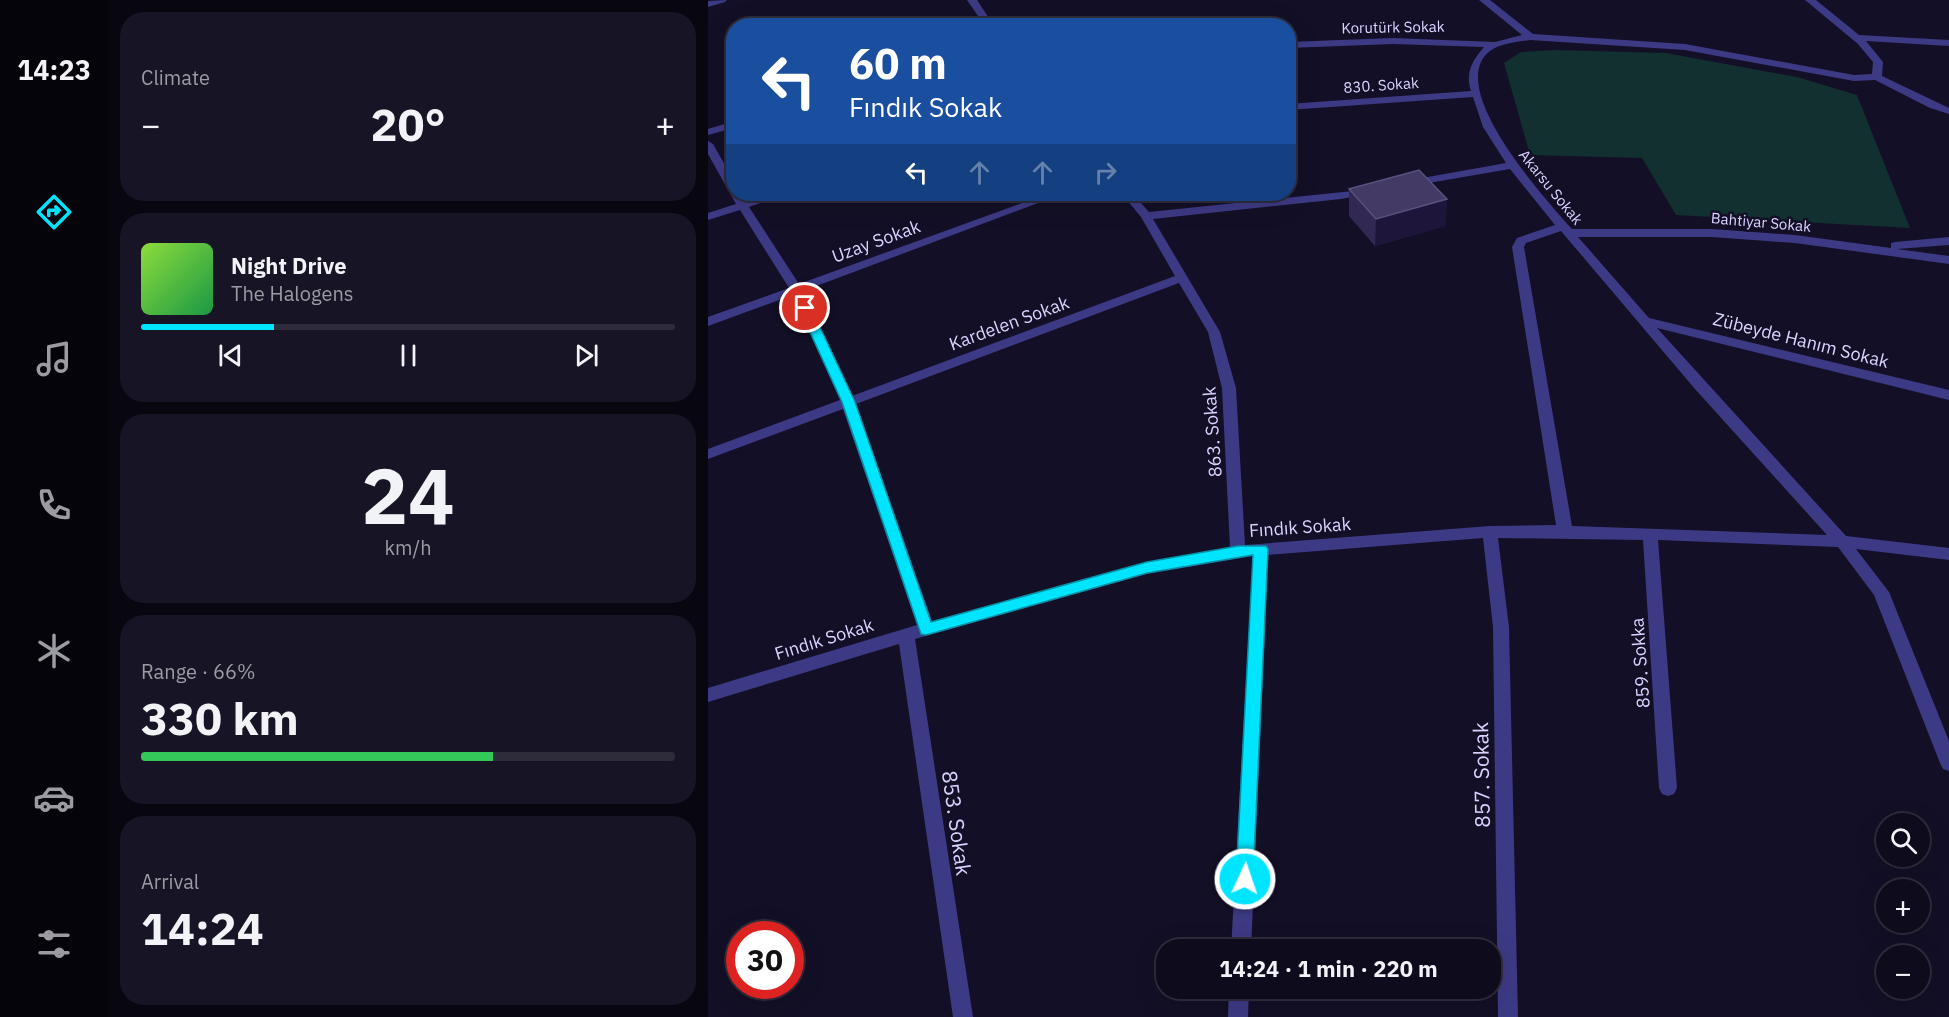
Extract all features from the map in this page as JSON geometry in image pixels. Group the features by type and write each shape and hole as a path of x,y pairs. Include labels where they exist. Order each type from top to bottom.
{"street":[{"path":"708,4 722,0"},
{"path":"972,0 984,18"},
{"path":"1484,0 1530,37"},
{"path":"1810,0 1855,38 1878,62 1877,77 1934,106 1949,111"},
{"name":"Akarsu Sokak","path":"1877,77 1854,78 1685,47 1530,37 1508,40 1487,49 1475,64 1473,83 1488,127 1513,165 1645,321 1842,541 1881,592 1949,763"},
{"path":"1855,38 1949,43"},
{"name":"Korutürk Sokak","path":"1296,45 1399,41 1497,45"},
{"name":"830. Sokak","path":"1296,106 1476,93"},
{"path":"708,132 726,126"},
{"path":"708,144 726,178"},
{"path":"1399,186 1513,165"},
{"path":"1296,201 1376,190"},
{"path":"708,217 730,201"},
{"path":"739,201 796,289 848,402 926,629"},
{"name":"Uzay Sokak","path":"708,322 1037,201"},
{"name":"863. Sokak","path":"1133,201 1146,216 1214,332 1229,388 1238,551"},
{"path":"1146,216 1292,201"},
{"name":"Bahtiyar Sokak","path":"1564,531 1518,247 1521,241 1566,230 1712,233 1872,249 1949,260"},
{"path":"1872,249 1949,241"},
{"name":"Kardelen Sokak","path":"708,454 1182,278"},
{"name":"Zübeyde Hanım Sokak","path":"1645,321 1949,394"},
{"name":"Fındık Sokak","path":"708,695 926,629 1147,568 1238,551 1490,532 1564,531 1842,541 1949,554"},
{"name":"857. Sokak","path":"1490,532 1501,627 1509,1017"},
{"name":"859. Sokka","path":"1650,534 1668,788"},
{"path":"1242,939 1261,549"},
{"name":"853. Sokak","path":"906,635 963,1017"},
{"path":"1238,1017 1239,999"}],"green space":[{"path":"1556,50 1666,53 1797,77 1857,95 1910,228 1676,215 1642,158 1530,155 1504,63 1521,52"}],"building":[{"path":"1419,170 1447,199 1376,219 1349,189"}],"route":[{"path":"805,308 848,402 926,629 1147,568 1238,551 1261,549 1245,879"}]}
